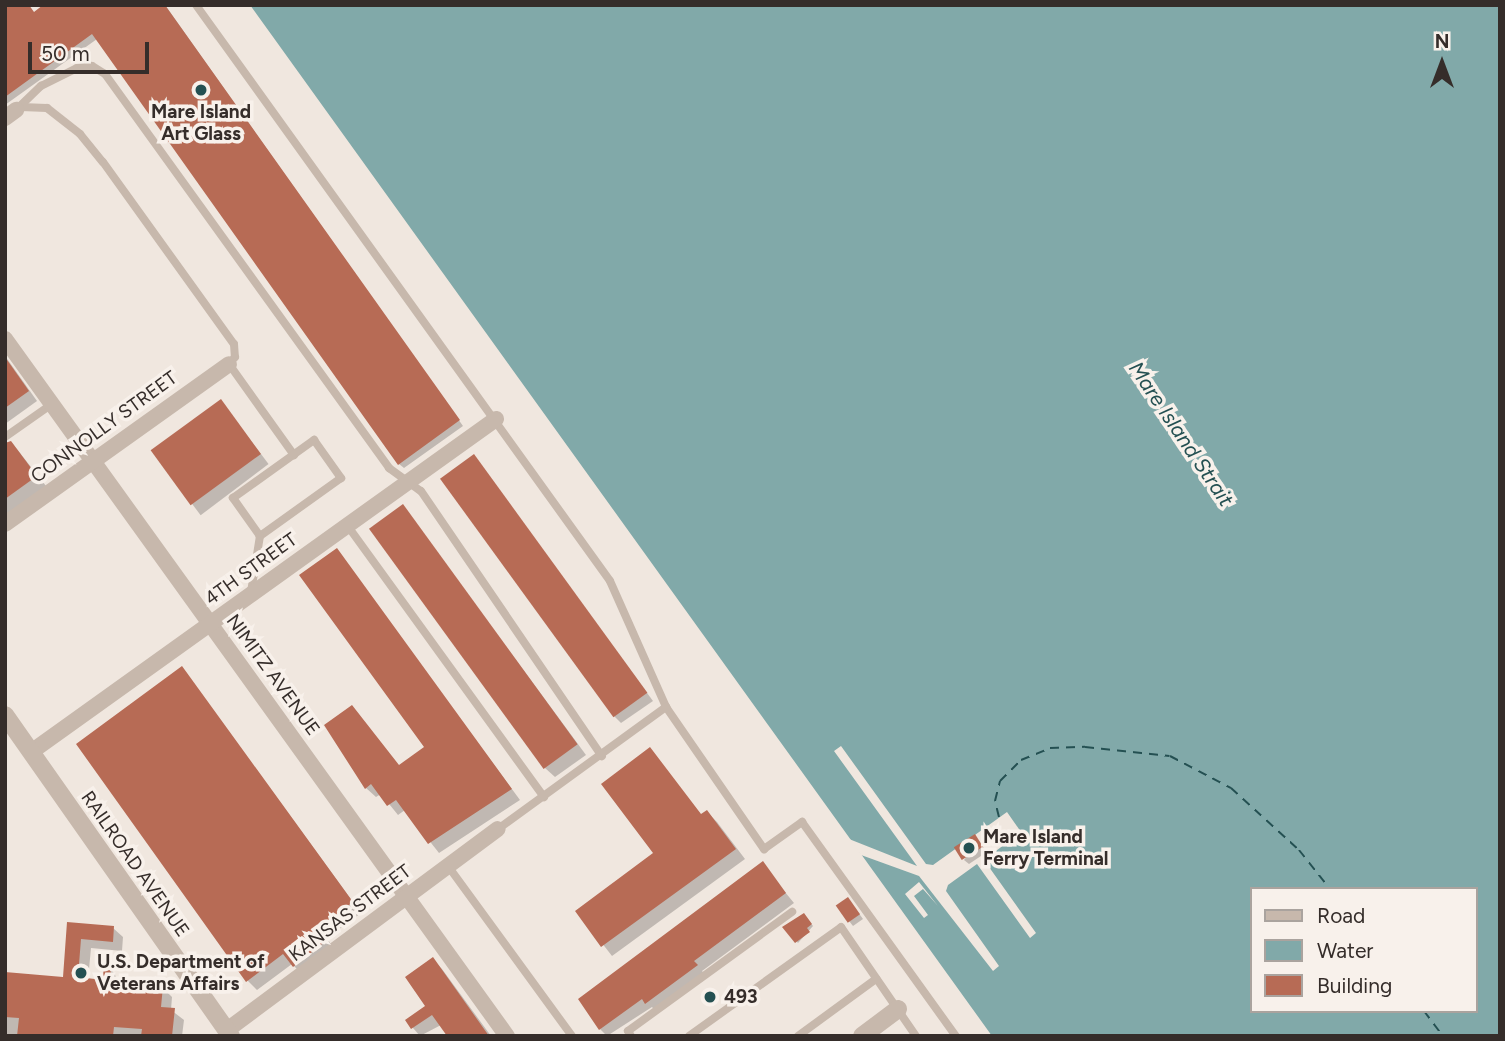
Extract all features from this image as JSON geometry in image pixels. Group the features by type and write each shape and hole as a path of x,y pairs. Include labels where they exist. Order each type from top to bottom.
{"street":[{"name":"NIMITZ AVENUE","path":"5,339 409,895 507,1036"},
{"name":"CONNOLLY STREET","path":"5,524 229,364"},
{"name":"4TH STREET","path":"31,752 496,419"},
{"name":"RAILROAD AVENUE","path":"5,715 229,1033"},
{"name":"KANSAS STREET","path":"229,1033 498,829"},
{"path":"863,1035 898,1009"}],"lane":[{"path":"196,5 496,419 610,582 666,707 764,849 802,822 956,1036"},
{"path":"10,114 41,86 84,65 105,74 389,468 421,491 602,756"},
{"path":"10,114 25,105 43,106 80,134 234,344 235,357 229,364 294,455"},
{"path":"5,437 52,404"},
{"path":"250,595 260,536 341,478 314,440 233,498 260,536"},
{"path":"347,525 544,797"},
{"path":"498,829 666,707"},
{"path":"448,866 572,1036"},
{"path":"631,1036 628,1031 792,912"},
{"path":"689,1036 841,927 916,1036"},
{"path":"798,1036 876,979"}],"water":[{"name":"Mare Island Strait","path":"250,5 1500,5 1500,1036 992,1036"}],"pier":[{"name":"Mare Island Ferry Terminal","path":"841,746 926,864 933,865 1007,812 1021,832 984,860 1036,933 1030,938 977,864 948,885 946,891 999,966 993,971 919,876 861,855 849,839 917,866 834,751"},
{"path":"919,882 938,906 923,889 914,896 928,915 924,918 905,894"}],"building":[{"path":"5,5 29,5 34,12 43,5 165,5 460,420 398,465 92,34 5,97"},
{"path":"5,357 29,391 5,408"},
{"path":"221,399 261,454 191,505 151,450"},
{"path":"11,441 37,476 5,499 5,443"},
{"path":"474,454 647,693 613,717 440,479"},
{"path":"403,504 578,744 544,769 369,529"},
{"path":"337,548 512,789 428,844 396,800 387,806 371,784 365,789 324,725 352,705 399,765 424,747 299,575"},
{"path":"182,666 353,902 318,928 327,940 293,967 283,954 246,982 76,744"},
{"path":"650,747 701,814 707,810 736,849 601,947 575,911 653,853 601,784"},
{"name":"Mare Island Ferry Terminal","path":"975,834 983,847 962,860 954,847"},
{"path":"763,861 786,893 694,961 698,965 645,1004 642,999 599,1030 578,999"},
{"path":"848,897 860,914 848,923 836,906"},
{"path":"804,913 812,924 807,928 810,932 795,943 782,927"},
{"path":"67,922 114,926 113,942 81,939 78,977 103,980 104,957 115,981 163,986 161,1007 175,1008 172,1036 141,1036 142,1029 114,1027 113,1036 17,1036 19,1018 5,1017 5,972 63,977"},
{"path":"433,957 489,1036 447,1036 432,1015 411,1029 405,1020 425,1006 405,977"}],"ferry route":[{"path":"999,817 995,801 1000,781 1021,760 1050,748 1085,747 1170,756 1231,788 1299,850 1328,887"},
{"path":"1426,1013 1443,1036"}],"place":[{"name":"Mare Island Art Glass","path":"201,90"},
{"name":"Mare Island Ferry Terminal","path":"969,848"},
{"name":"U.S. Department of Veterans Affairs","path":"81,973"},
{"name":"493","path":"710,997"}]}
